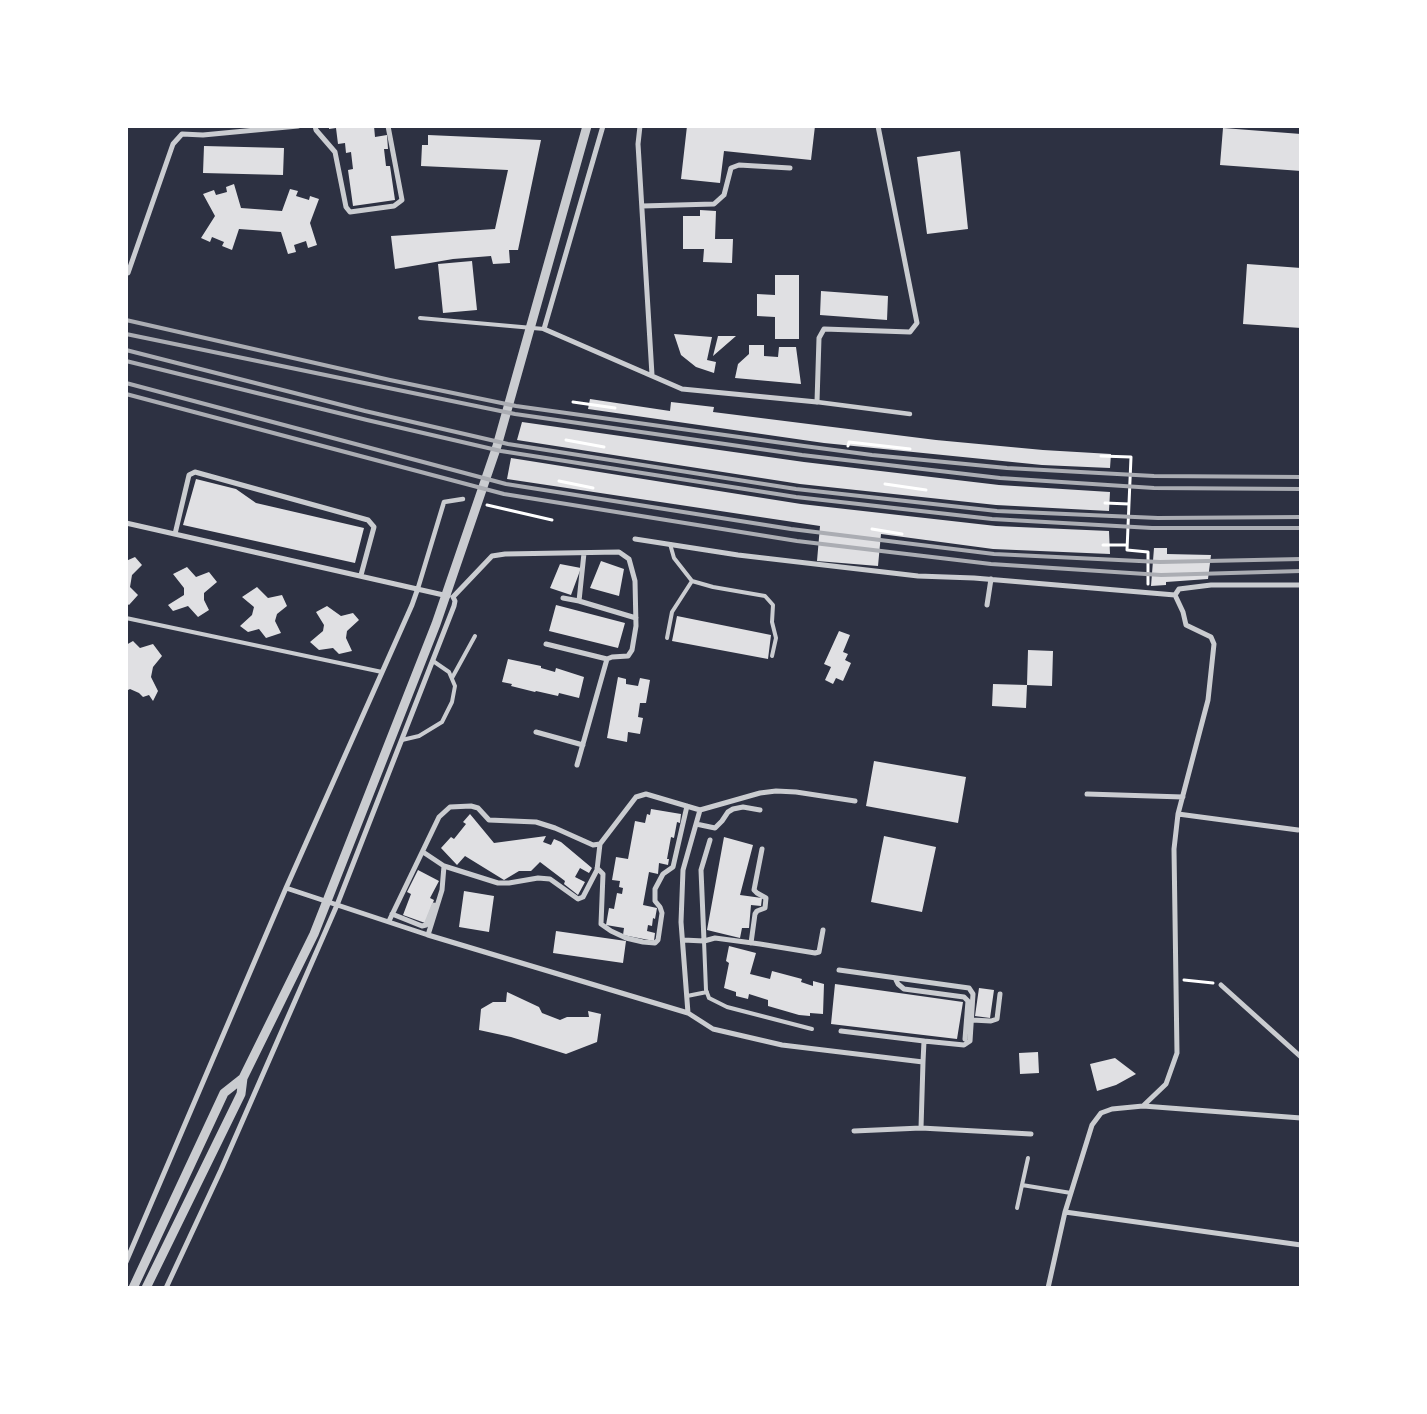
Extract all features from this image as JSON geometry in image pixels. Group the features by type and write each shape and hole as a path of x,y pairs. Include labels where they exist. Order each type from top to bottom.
{"street":[{"path":"126,273 128,273 173,144 182,134 203,135 298,126"},
{"path":"316,126 316,130 335,152 346,207 350,212 394,206 402,200 388,126"},
{"path":"146,1288 241,1094 243,1078 314,934 436,624 497,446 587,126"},
{"path":"603,126 544,329 682,389 816,402 910,414"},
{"path":"640,126 638,144 652,375"},
{"path":"816,402 818,338 824,329 910,332 917,323 878,126"},
{"path":"642,206 714,204 724,196 731,168 739,165 790,168"},
{"path":"175,534 189,475 195,472 368,520 374,527 361,575"},
{"path":"126,1262 286,888 412,605 444,502 463,499"},
{"path":"126,523 453,597"},
{"path":"635,538 738,554 918,576 991,579 1176,595"},
{"path":"453,597 492,556 505,554 619,552 629,560 634,581 636,618 632,650 628,656 607,659 546,644"},
{"path":"579,601 584,553"},
{"path":"987,605 991,579"},
{"path":"1143,1106 1166,1084 1177,1053 1174,849 1178,814 1208,700 1214,644 1211,637 1186,625 1176,595 1179,589 1211,585 1301,584"},
{"path":"166,1288 221,1170 337,905 454,606 455,601 453,597"},
{"path":"563,598 636,618"},
{"path":"577,765 607,659"},
{"path":"536,732 583,745"},
{"path":"423,852 444,866 498,883 550,878 578,899 583,897 597,868 600,844 636,797 646,794 700,810 760,793 776,791 855,800"},
{"path":"1087,794 1183,798"},
{"path":"389,921 439,817 450,807 470,806 478,808 489,820 536,822 556,828 593,845 600,844"},
{"path":"597,868 603,874 601,924 626,938 655,943 658,940 662,913 655,901 655,889 663,874 673,867 687,806"},
{"path":"696,824 715,828 728,812 733,809 743,807 760,810"},
{"path":"688,1013 681,922 683,870 700,810"},
{"path":"1178,814 1298,830"},
{"path":"704,940 701,870 710,840"},
{"path":"751,943 755,914 757,911 765,908 766,898 754,890 762,849"},
{"path":"428,935 431,918 442,890 444,866"},
{"path":"286,888 428,935 688,1013 712,1029 782,1045 923,1062"},
{"path":"392,914 426,925 431,918"},
{"path":"407,928 410,921"},
{"path":"683,940 715,938 815,953 819,952 823,930"},
{"path":"839,970 969,988 972,994 970,1041 964,1045 841,1030"},
{"path":"895,978 898,984 904,988 964,998 968,1001 965,1039"},
{"path":"1220,985 1301,1057"},
{"path":"972,1020 991,1022 996,1019 1000,994"},
{"path":"921,1128 924,1041"},
{"path":"133,1288 224,1094 243,1078"},
{"path":"1048,1288 1065,1212 1092,1125 1101,1112 1143,1106 1301,1118"},
{"path":"854,1131 921,1128 1031,1134"},
{"path":"1065,1212 1301,1246"}],"lane":[{"path":"420,318 544,329"},
{"path":"670,544 674,558 692,581 713,588 764,596 773,605 772,622 776,638 772,656"},
{"path":"668,638 672,612 692,581"},
{"path":"126,618 382,672"},
{"path":"452,678 476,636"},
{"path":"402,740 418,736 442,722 452,702 455,686 452,678 449,672 433,661"},
{"path":"704,940 709,998 727,1007 812,1029"},
{"path":"687,996 707,992"},
{"path":"1017,1208 1028,1158"},
{"path":"1022,1185 1071,1193"}],"path":[{"path":"594,403 573,401 614,408"},
{"path":"566,440 604,447"},
{"path":"848,446 849,442 856,442 910,449"},
{"path":"1101,456 1131,457 1127,550 1148,552 1148,588"},
{"path":"559,481 593,488"},
{"path":"886,484 926,490"},
{"path":"1105,503 1128,504"},
{"path":"504,509 552,520"},
{"path":"872,529 902,534"},
{"path":"1104,545 1127,545"},
{"path":"1177,979 1220,985"}],"building":[{"path":"329,126 374,126 375,137 387,135 388,149 384,149 386,166 390,166 395,200 353,206 348,170 353,169 351,152 346,153 345,143 338,144 336,128 329,129"},
{"path":"687,126 815,126 811,160 724,151 720,183 681,179"},
{"path":"1223,128 1301,134 1301,171 1220,165"},
{"path":"428,135 541,140 518,250 509,250 510,263 493,264 491,256 453,259 395,269 391,236 495,229 508,170 421,166 422,145 428,145"},
{"path":"204,146 284,148 283,175 203,173"},
{"path":"960,151 968,229 927,234 917,157"},
{"path":"234,184 241,208 282,211 290,189 298,191 296,196 309,200 310,196 319,199 310,223 317,245 308,248 306,241 294,245 296,252 288,254 281,232 239,229 232,250 222,246 224,242 212,237 210,242 201,238 215,216 203,194 214,190 216,195 227,192 226,187"},
{"path":"700,210 716,211 715,239 733,239 732,263 703,262 704,249 683,249 683,216 700,216"},
{"path":"472,261 477,310 443,313 438,264"},
{"path":"1247,264 1301,268 1301,328 1243,324"},
{"path":"775,275 799,275 799,339 775,339 775,317 757,316 757,294 775,295"},
{"path":"821,291 888,296 887,320 820,315"},
{"path":"674,334 712,337 707,360 716,362 714,373 696,367 681,355"},
{"path":"718,336 736,336 713,356"},
{"path":"749,345 764,345 764,356 778,357 779,347 796,347 801,384 735,378 738,364 749,354"},
{"path":"590,399 670,411 671,402 714,407 713,412 936,440 1111,454 1110,468 1042,465 824,443 588,409"},
{"path":"522,422 804,462 999,485 1110,492 1109,511 996,505 800,484 517,440"},
{"path":"511,458 801,504 996,526 1109,531 1110,554 993,549 881,534 878,566 817,561 820,526 507,479"},
{"path":"196,479 236,489 256,503 364,528 355,563 183,525"},
{"path":"1154,548 1167,548 1167,554 1211,555 1208,579 1166,582 1166,585 1151,586"},
{"path":"135,557 142,565 132,575 130,587 138,595 129,605 126,603 126,561"},
{"path":"601,561 624,569 619,596 590,588"},
{"path":"560,564 581,568 571,595 550,588"},
{"path":"187,567 196,577 209,572 217,582 204,593 204,600 209,610 198,617 188,606 173,611 168,605 184,595 184,588 173,574"},
{"path":"257,587 268,598 282,595 287,606 277,614 275,621 281,633 266,638 259,629 248,632 240,626 252,615 254,607 242,597"},
{"path":"556,605 625,623 618,648 549,631"},
{"path":"327,606 341,616 353,613 359,620 347,631 346,638 352,651 339,654 333,648 319,650 310,642 323,631 324,625 316,612"},
{"path":"677,616 771,635 768,659 672,641"},
{"path":"839,631 850,635 843,652 848,654 845,660 851,663 843,681 836,678 833,684 825,680 831,667 824,664"},
{"path":"133,641 140,648 153,644 162,656 153,667 151,677 158,691 153,701 149,695 143,697 130,689 126,691 126,645"},
{"path":"1028,650 1053,651 1052,686 1027,685"},
{"path":"508,659 541,666 541,668 555,672 556,668 584,677 579,698 559,693 558,696 535,692 502,682"},
{"path":"618,677 626,679 626,684 638,686 640,678 650,680 646,703 640,703 638,717 643,718 640,734 628,732 627,742 607,738"},
{"path":"993,684 1027,685 1026,708 992,706"},
{"path":"874,761 966,777 958,823 866,806"},
{"path":"651,809 681,814 680,823 677,822 674,838 671,837 667,859 669,859 668,865 659,863 658,874 649,872 643,905 657,908 652,926 648,925 647,931 655,933 654,941 623,935 624,928 606,925 609,908 614,909 617,893 622,894 623,888 619,887 620,881 612,880 616,857 628,859 635,821 645,823 647,814 650,815"},
{"path":"470,814 494,843 546,836 543,842 551,845 554,839 561,842 592,868 589,873 580,868 575,877 585,882 578,895 564,884 565,881 540,862 531,871 519,871 504,880 465,856 457,865 441,848 451,837 454,839 466,824 463,822"},
{"path":"884,836 936,847 922,912 871,902"},
{"path":"724,837 753,845 740,895 762,898 761,906 751,905 749,928 742,928 740,938 707,930"},
{"path":"418,870 439,881 430,898 434,900 425,923 403,915 411,894 407,892"},
{"path":"464,891 494,896 489,932 459,927"},
{"path":"556,931 626,941 623,963 553,953"},
{"path":"729,946 756,953 750,974 770,979 772,971 802,979 801,982 813,986 813,981 824,984 823,1014 810,1013 810,1016 799,1015 768,1006 768,1000 749,994 748,999 736,996 736,992 724,988 729,963 726,961"},
{"path":"835,984 963,1002 957,1039 831,1024"},
{"path":"979,988 994,990 990,1018 975,1016"},
{"path":"507,992 539,1007 542,1013 560,1020 567,1017 589,1017 588,1011 601,1014 597,1042 566,1054 511,1037 479,1030 481,1009 493,1002 506,1002"},
{"path":"1038,1052 1039,1073 1020,1074 1019,1053"},
{"path":"1115,1058 1136,1074 1116,1085 1097,1091 1090,1064"}],"railway":[{"path":"126,320 390,380 516,406 804,446 872,455 1007,468 1154,476 1301,477"},
{"path":"126,334 515,414 802,455 1000,478 1154,488 1301,489"},
{"path":"126,350 365,411 508,444 796,489 997,511 1158,518 1301,517"},
{"path":"126,361 501,451 796,497 992,519 1152,528 1301,528"},
{"path":"126,383 506,484 791,529 994,554 1160,562 1301,559"},
{"path":"126,394 504,494 797,541 991,564 1161,575 1301,571"}]}
